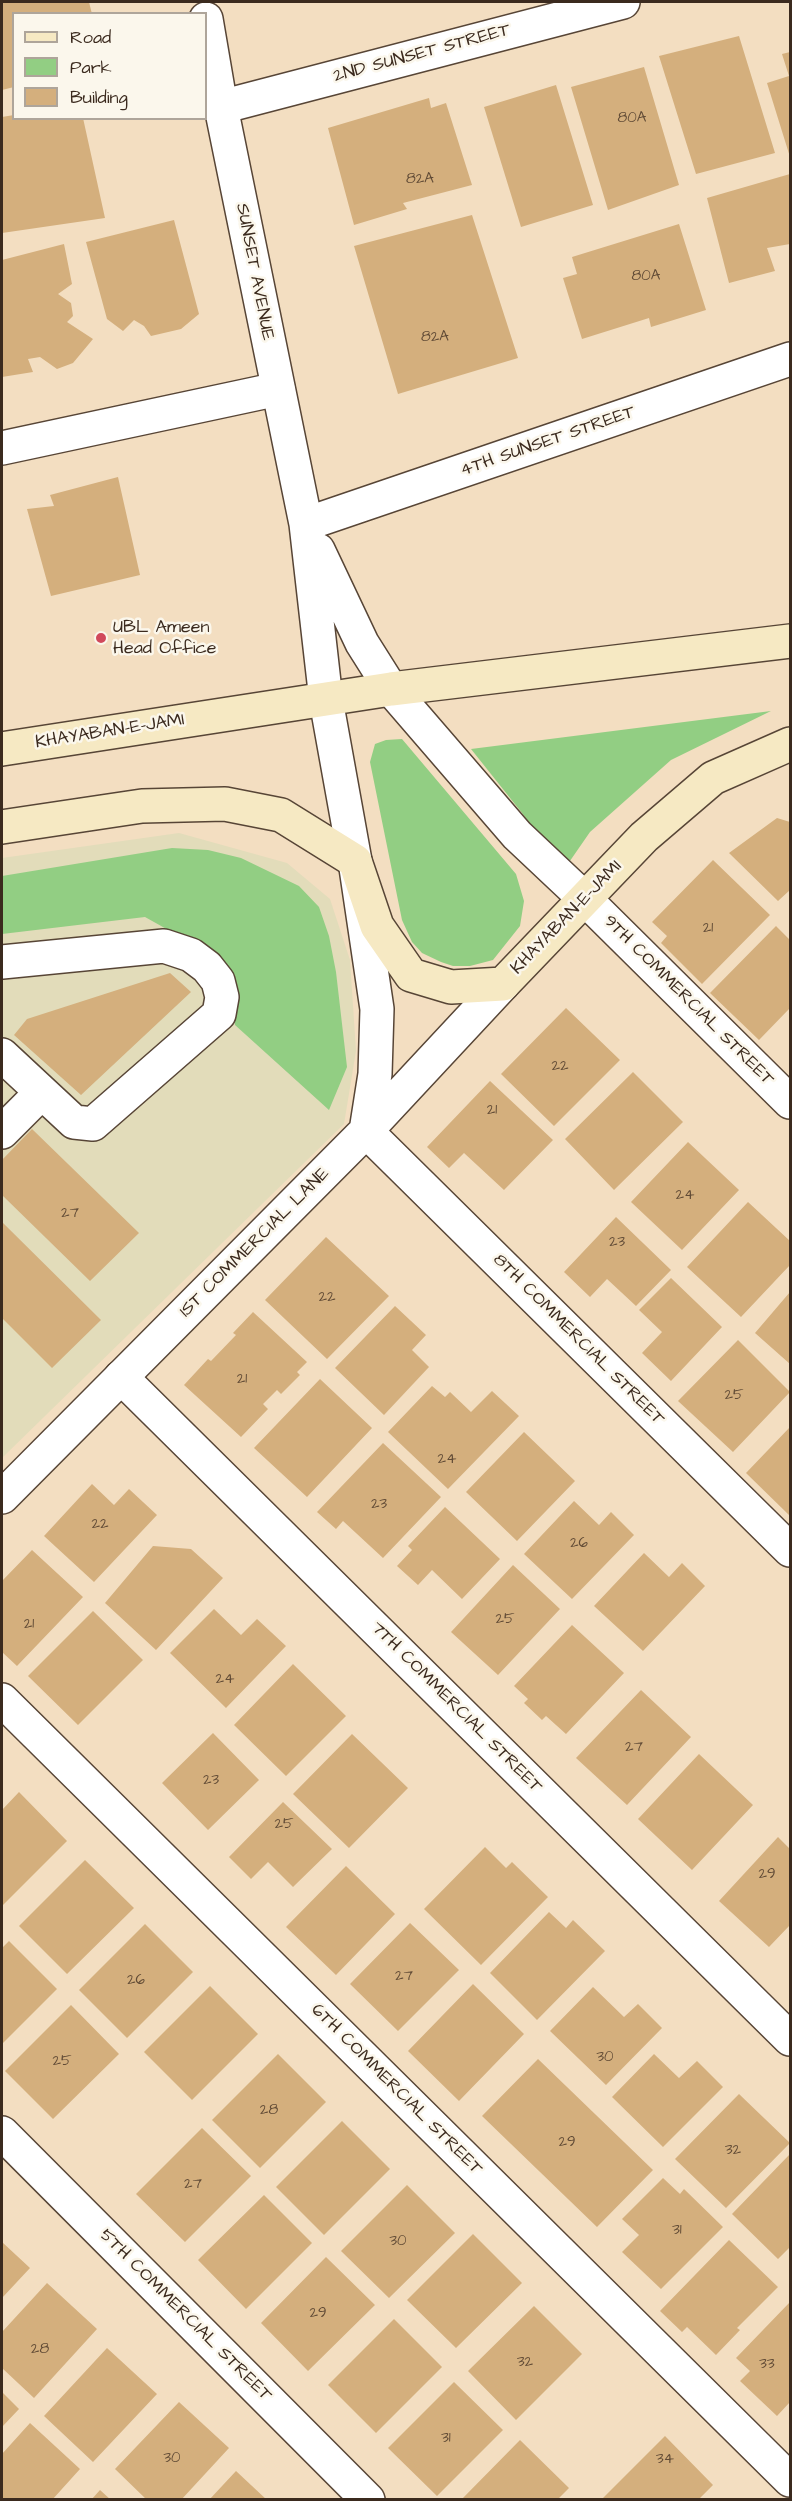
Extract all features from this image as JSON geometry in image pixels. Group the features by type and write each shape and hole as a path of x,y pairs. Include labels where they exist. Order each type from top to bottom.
{"main road":[{"path":"391,689 790,641"},
{"name":"KHAYABAN-E-JAMI","path":"2,749 391,689"},
{"name":"KHAYABAN-E-JAMI","path":"355,861 377,926 411,975 451,987 504,984 644,837 713,778 790,744"},
{"path":"2,827 142,806 225,804 281,815 355,861"}],"street":[{"name":"2ND SUNSET STREET","path":"221,107 623,2"},
{"name":"SUNSET AVENUE","path":"207,25 221,107 306,524"},
{"name":"4TH SUNSET STREET","path":"306,524 790,360"},
{"path":"2,448 278,389"},
{"path":"306,524 326,700 355,861 377,1009 375,1074 366,1131"},
{"name":"9TH COMMERCIAL STREET","path":"306,524 362,643 391,689 517,836 586,900 790,1102"},
{"path":"2,962 164,946 191,955 207,967 218,981 222,998 219,1014 93,1124 74,1122 2,1055"},
{"name":"1ST COMMERCIAL LANE","path":"2,1497 366,1131 504,984"},
{"path":"2,1132 41,1093"},
{"name":"8TH COMMERCIAL STREET","path":"366,1131 790,1550"},
{"name":"7TH COMMERCIAL STREET","path":"121,1377 790,2039"},
{"name":"6TH COMMERCIAL STREET","path":"2,1700 790,2480"},
{"name":"5TH COMMERCIAL STREET","path":"2,2133 368,2499"}],"shaded area":[{"path":"179,833 287,863 330,899 350,960 356,1051 344,1124 2,1458 2,858"}],"green space":[{"path":"771,711 671,760 590,832 563,871 522,813 471,749"},
{"path":"402,739 516,874 524,901 520,926 493,960 470,966 453,966 441,962 422,953 412,942 402,920 370,762 375,744 386,740"},
{"path":"172,848 208,850 241,858 299,886 319,907 329,936 336,972 347,1067 329,1110 235,1025 235,999 188,941 145,917 2,934 2,876"}],"building":[{"path":"2,2 89,2 92,12 12,12 12,88 2,90"},
{"path":"739,36 775,153 696,174 659,56"},
{"path":"790,52 790,157 767,83 789,76 782,54"},
{"path":"644,67 679,185 608,210 571,87"},
{"path":"556,85 593,205 521,227 484,107"},
{"path":"429,98 431,108 446,103 472,185 403,203 407,209 354,225 328,128"},
{"path":"12,115 12,120 83,120 105,218 2,233 2,117"},
{"path":"790,174 790,244 767,248 775,271 729,283 707,198"},
{"path":"472,215 518,358 398,394 354,246"},
{"path":"174,220 199,314 181,329 151,336 144,326 134,320 123,331 107,319 86,242"},
{"path":"679,224 706,310 651,327 649,318 582,339 563,278 577,274 572,257"},
{"path":"64,244 72,284 58,294 71,303 73,316 67,322 93,339 73,363 57,369 40,357 28,359 33,372 2,377 2,260"},
{"path":"118,477 140,575 51,596 27,509 54,506 50,495"},
{"path":"777,818 790,822 790,890 778,901 729,853"},
{"path":"713,860 770,915 702,984 661,943 667,936 652,922"},
{"path":"776,926 790,940 790,1008 759,1040 710,993"},
{"path":"170,973 191,992 81,1095 14,1035 27,1019"},
{"path":"566,1008 620,1060 554,1126 501,1074"},
{"path":"633,1072 683,1122 614,1190 565,1139"},
{"path":"490,1081 553,1140 504,1190 464,1153 449,1168 427,1147"},
{"path":"32,1129 139,1233 90,1281 2,1195 2,1160"},
{"path":"688,1142 739,1190 682,1250 631,1202"},
{"path":"748,1202 790,1241 790,1265 741,1317 687,1267"},
{"path":"616,1217 671,1270 636,1306 607,1279 590,1297 564,1272"},
{"path":"2,1222 101,1320 52,1368 2,1318"},
{"path":"326,1237 389,1296 327,1359 265,1300"},
{"path":"671,1278 722,1327 671,1381 642,1353 662,1332 639,1310"},
{"path":"790,1292 790,1364 755,1333"},
{"path":"395,1306 426,1335 412,1350 429,1367 384,1415 335,1368"},
{"path":"253,1312 307,1362 297,1372 300,1375 281,1394 277,1390 263,1404 268,1409 241,1437 184,1385 208,1359 211,1361 236,1335 233,1333"},
{"path":"738,1340 790,1392 733,1452 678,1401"},
{"path":"320,1379 372,1428 307,1497 254,1448"},
{"path":"432,1386 445,1397 450,1392 471,1412 492,1391 519,1416 448,1489 388,1432"},
{"path":"790,1427 790,1516 746,1473"},
{"path":"524,1432 575,1481 517,1541 466,1492"},
{"path":"383,1443 441,1497 383,1558 343,1521 336,1529 317,1512"},
{"path":"92,1484 114,1505 129,1489 157,1515 94,1582 44,1536"},
{"path":"574,1501 599,1525 611,1512 634,1535 572,1599 524,1554"},
{"path":"445,1507 500,1559 462,1599 432,1570 418,1585 397,1566 412,1550 408,1546"},
{"path":"153,1546 191,1549 223,1578 156,1650 105,1603"},
{"path":"32,1550 83,1597 17,1666 2,1652 2,1581"},
{"path":"644,1553 669,1577 682,1563 705,1586 643,1651 594,1606"},
{"path":"513,1565 560,1609 498,1675 451,1632"},
{"path":"214,1609 241,1635 257,1619 286,1646 226,1708 170,1653"},
{"path":"93,1611 143,1660 78,1725 28,1676"},
{"path":"572,1625 624,1673 566,1734 546,1716 542,1720 524,1703 528,1699 514,1686"},
{"path":"293,1664 346,1716 286,1776 234,1725"},
{"path":"641,1690 691,1737 627,1805 576,1758"},
{"path":"213,1733 259,1780 208,1830 162,1783"},
{"path":"352,1734 408,1788 349,1848 293,1794"},
{"path":"699,1754 753,1805 692,1870 638,1819"},
{"path":"19,1792 67,1841 2,1906 2,1810"},
{"path":"283,1802 332,1849 293,1887 268,1862 251,1879 229,1857"},
{"path":"778,1837 790,1849 790,1925 769,1947 719,1901"},
{"path":"485,1847 506,1868 512,1862 548,1897 481,1965 424,1909"},
{"path":"85,1860 134,1908 67,1974 19,1926"},
{"path":"346,1866 395,1914 336,1975 286,1927"},
{"path":"549,1912 566,1928 573,1920 605,1951 537,2020 490,1973"},
{"path":"410,1923 459,1970 398,2031 350,1984"},
{"path":"145,1924 193,1972 127,2038 79,1990"},
{"path":"9,1941 57,1989 2,2044 2,1948"},
{"path":"473,1984 524,2034 459,2101 408,2051"},
{"path":"210,1986 258,2034 192,2100 144,2052"},
{"path":"593,1987 624,2017 638,2004 662,2028 606,2085 550,2031"},
{"path":"71,2005 119,2054 53,2119 5,2071"},
{"path":"278,2054 326,2102 260,2168 212,2120"},
{"path":"654,2054 679,2078 697,2061 723,2087 663,2147 612,2097"},
{"path":"538,2059 653,2170 597,2227 482,2116"},
{"path":"739,2094 790,2143 726,2208 675,2159"},
{"path":"342,2121 390,2169 324,2235 276,2187"},
{"path":"202,2128 251,2176 185,2242 136,2194"},
{"path":"790,2154 790,2247 778,2259 732,2214"},
{"path":"663,2178 680,2194 684,2189 723,2227 661,2289 622,2252 639,2235 622,2219"},
{"path":"407,2185 455,2233 389,2298 341,2251"},
{"path":"264,2195 312,2243 246,2309 198,2260"},
{"path":"473,2234 522,2283 456,2348 407,2300"},
{"path":"729,2240 778,2287 737,2328 740,2330 716,2355 687,2327 682,2332 660,2311"},
{"path":"2,2242 30,2268 2,2298"},
{"path":"326,2257 375,2305 308,2371 261,2323"},
{"path":"47,2283 97,2329 34,2398 2,2368 2,2332"},
{"path":"790,2302 790,2402 777,2416 740,2381 750,2371 736,2358"},
{"path":"534,2306 582,2354 516,2420 468,2371"},
{"path":"394,2319 442,2367 376,2433 328,2385"},
{"path":"107,2348 157,2394 93,2462 44,2416"},
{"path":"454,2382 503,2430 437,2496 388,2448"},
{"path":"2,2392 19,2409 2,2427"},
{"path":"179,2402 229,2448 181,2500 147,2500 115,2469"},
{"path":"30,2423 80,2469 52,2500 2,2500 2,2454"},
{"path":"665,2436 713,2485 698,2500 601,2500"},
{"path":"520,2440 569,2488 557,2500 461,2500"},
{"path":"236,2471 267,2500 209,2500"},
{"path":"100,2490 111,2500 91,2500"}],"place":[{"name":"UBL Ameen Head Office","path":"101,638"}]}
